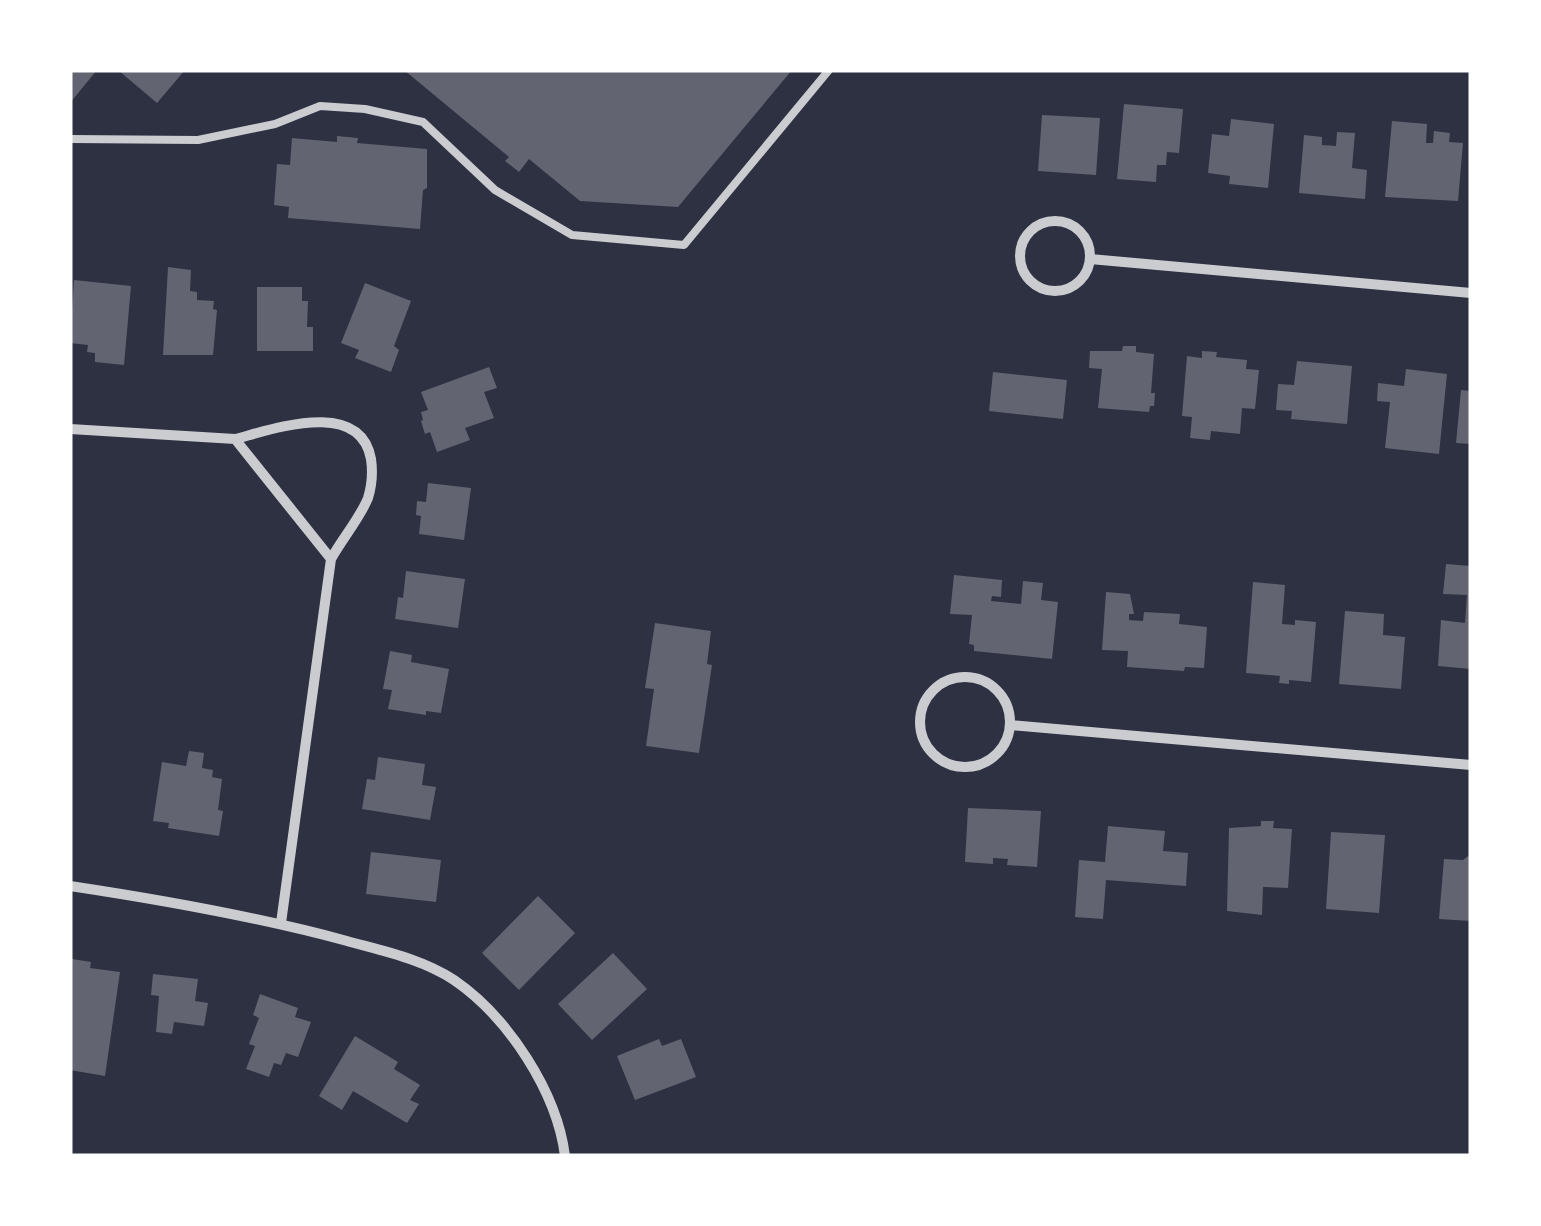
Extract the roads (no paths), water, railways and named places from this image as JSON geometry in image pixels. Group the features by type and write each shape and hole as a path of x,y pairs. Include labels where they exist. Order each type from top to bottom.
{"street":[{"path":"1054,220 1076,227 1089,246 1090,259 1088,270 1073,287 1051,292 1030,282 1020,261 1020,250 1032,229 1054,220"},
{"path":"1090,259 1471,293"},
{"path":"70,428 235,439 298,422 326,422 352,430 368,446 374,474 367,501 331,558 281,923"},
{"path":"235,439 331,558"},
{"path":"960,676 990,684 1008,709 1010,725 999,752 974,767 960,768 934,756 920,731 919,716 933,690 945,680 960,676"},
{"path":"1010,725 1471,765"},
{"path":"70,886 281,923 406,958 454,980 492,1015 531,1062 561,1130 565,1156"}],"lane":[{"path":"70,139 198,140 275,124 320,106 365,109 423,122 495,190 572,236 684,246 829,70"}]}
